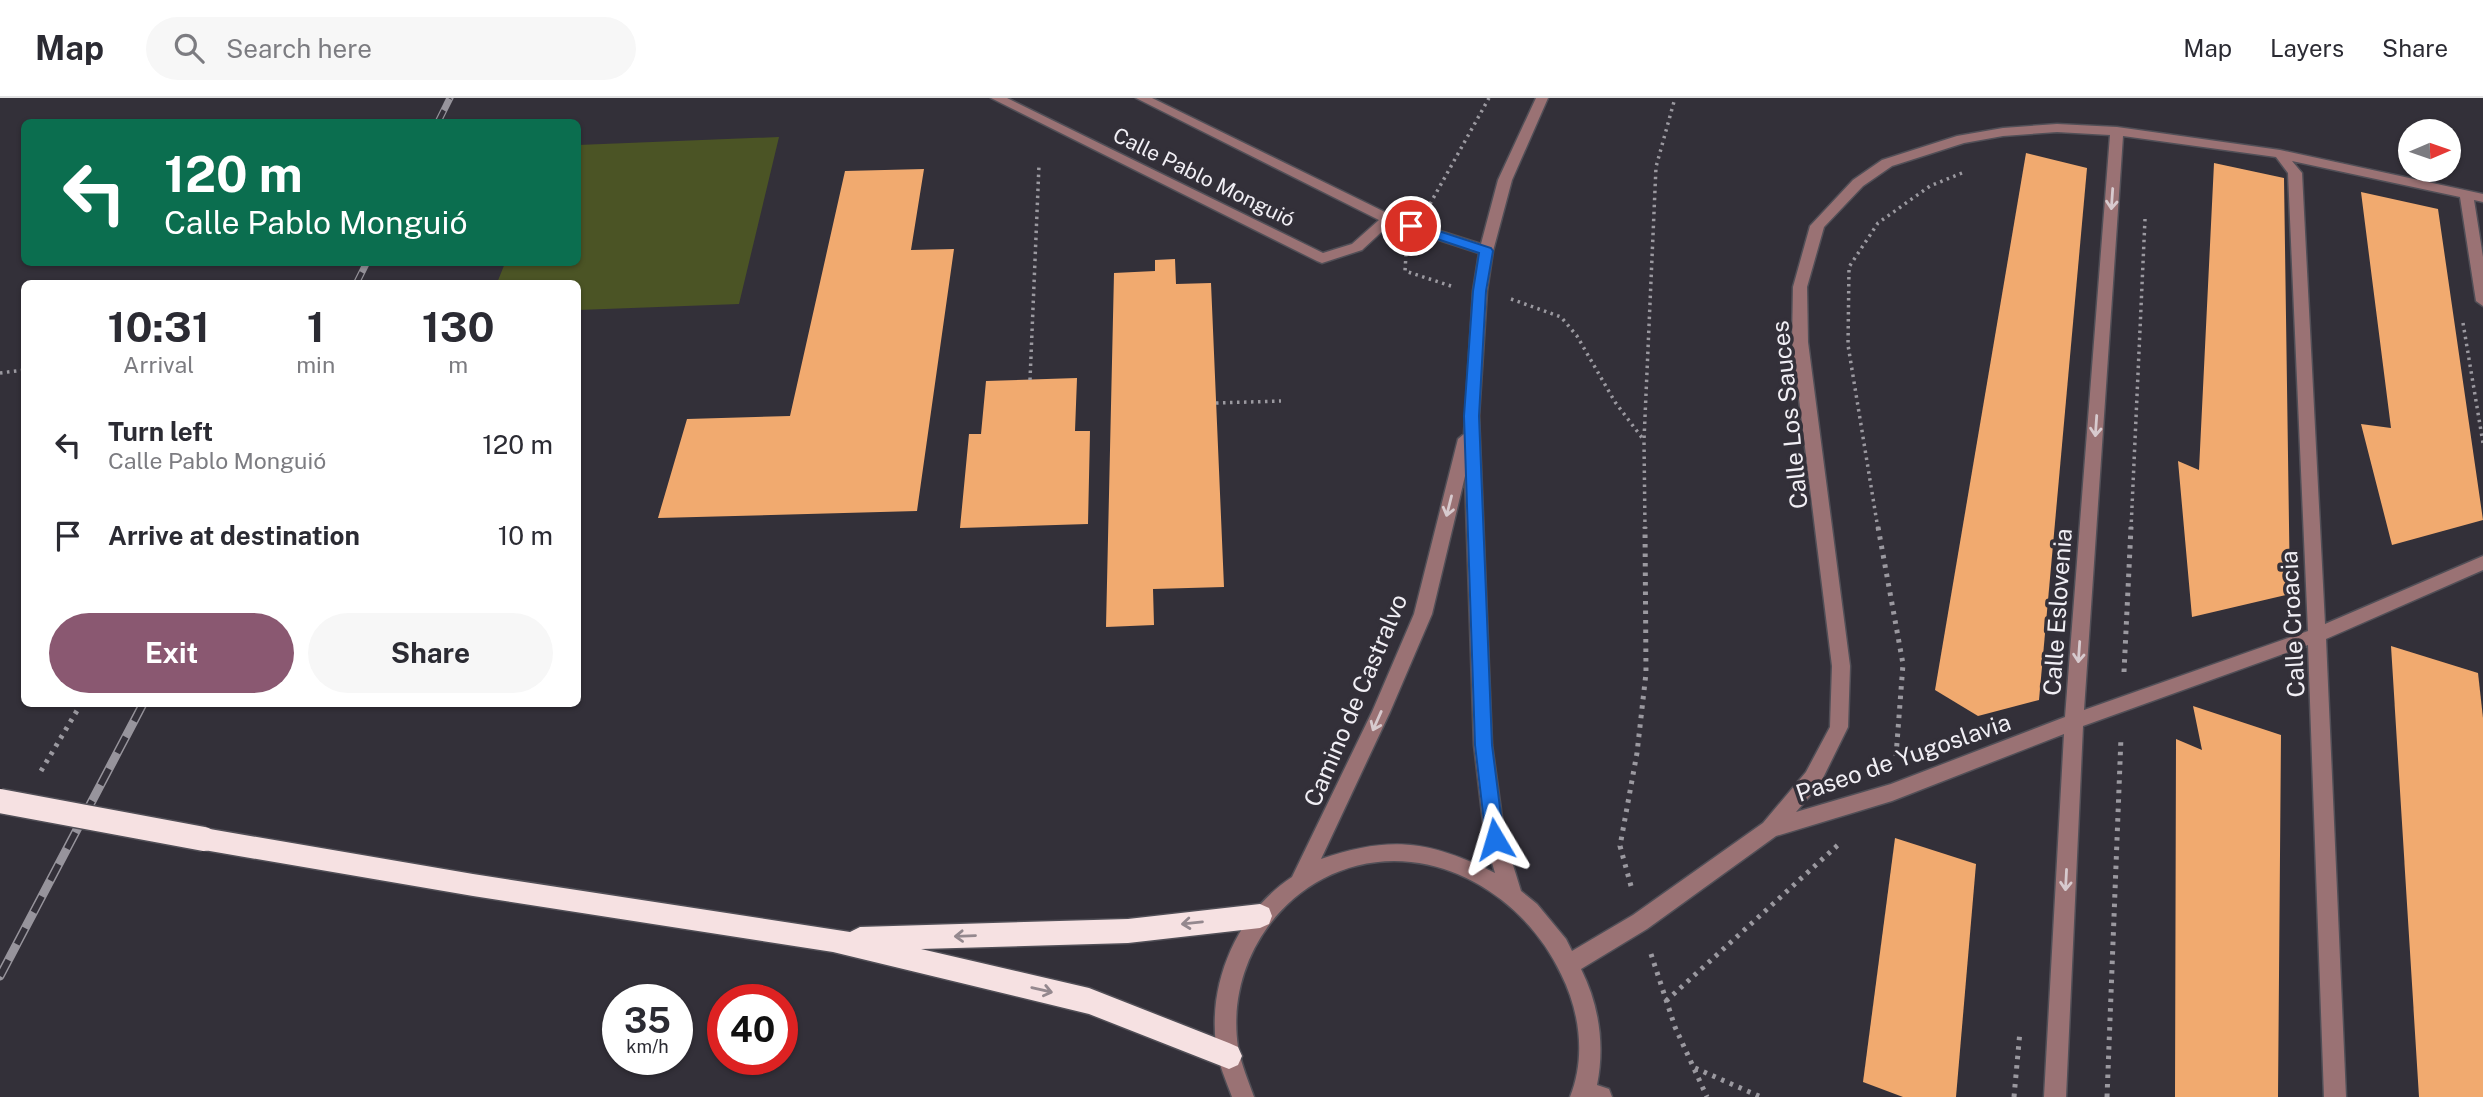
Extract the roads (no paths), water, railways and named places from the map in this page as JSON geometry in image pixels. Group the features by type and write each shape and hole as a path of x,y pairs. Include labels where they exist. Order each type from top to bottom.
{"highway":[{"path":"0,801 473,885 833,940 1089,1001 1228,1056"},
{"path":"833,940 1128,931 1260,916"}],"street":[{"name":"Calle Pablo Monguió","path":"997,98 1322,258 1357,247 1388,219"},
{"name":"Calle Pablo Monguió","path":"1142,98 1388,219 1486,251"},
{"name":"Camino de Castralvo","path":"1511,891 1495,839 1483,745 1471,416 1480,291 1486,251 1505,180 1542,98"},
{"name":"Calle Los Sauces","path":"1571,963 1640,922 1770,829 1813,778 1839,727 1841,666 1800,342 1800,287 1818,226 1858,183 1887,163 1962,139 2003,132 2057,128 2117,131 2280,154 2483,198"},
{"name":"Calle Eslovenia","path":"2055,1097 2074,721 2117,131"},
{"name":"Calle Croacia","path":"2280,154 2295,173 2335,1097"},
{"path":"2466,195 2483,301"},
{"name":"Camino de Castralvo","path":"1302,878 1376,723 1423,614 1471,416"},
{"name":"Paseo de Yugoslavia","path":"1770,829 1892,792 2122,703 2317,635 2483,563"},
{"path":"1243,1097 1228,1056 1226,1004 1237,957 1260,916 1302,878 1351,857 1406,852 1461,864 1511,891 1545,923 1571,963 1585,1005 1591,1048 1589,1095"}],"railway":[{"path":"440,119 450,98"},
{"path":"358,280 365,266"},
{"path":"0,976 141,707"}]}
